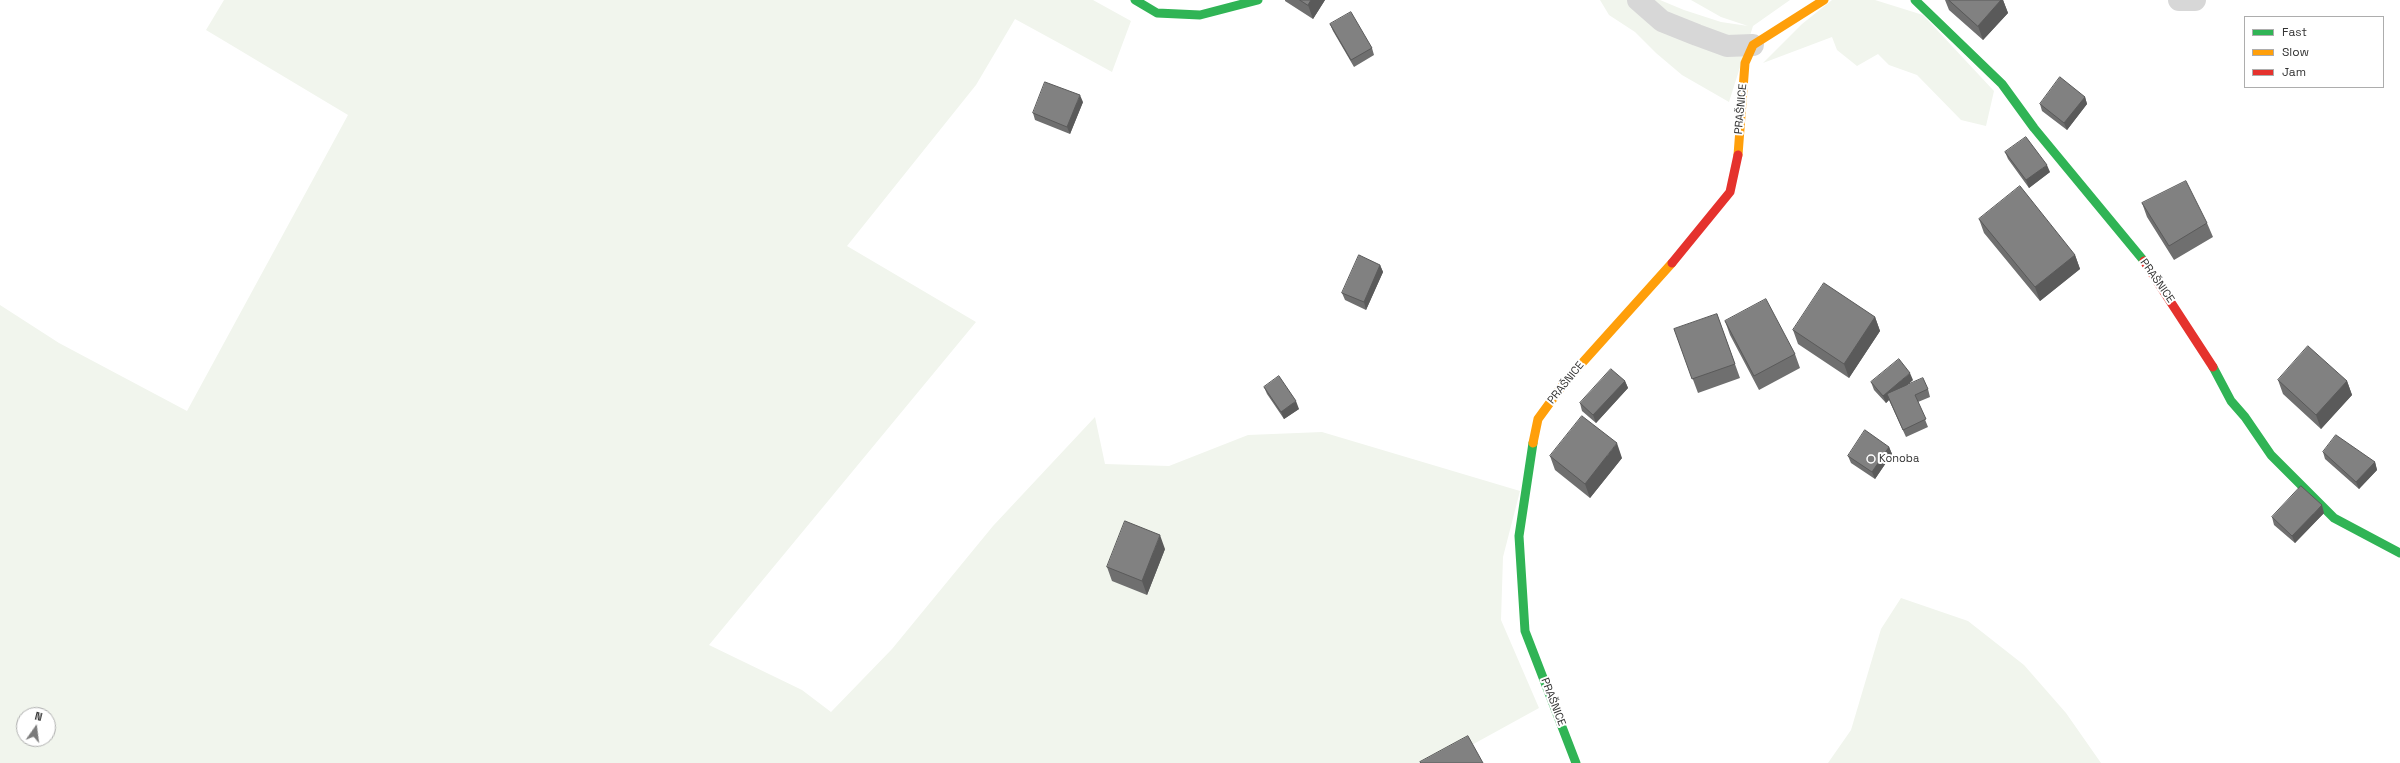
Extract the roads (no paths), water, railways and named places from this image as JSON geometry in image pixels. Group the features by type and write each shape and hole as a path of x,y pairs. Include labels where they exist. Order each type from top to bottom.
{"street":[{"path":"1136,0 1157,13 1200,15 1258,0"},
{"path":"1638,0 1662,21 1727,46 1752,45 1824,0"},
{"name":"PRAŠNICE","path":"1915,0 2002,84 2038,133 2151,270 2208,356 2230,401 2245,417 2271,454 2334,518 2400,553"},
{"path":"2179,0 2195,0"},
{"name":"PRAŠNICE","path":"1576,763 1525,631 1519,536 1531,451 1538,419 1565,382 1679,255 1730,192 1737,162 1746,63 1752,45"}],"place":[{"name":"Konoba","path":"1871,459"}]}
